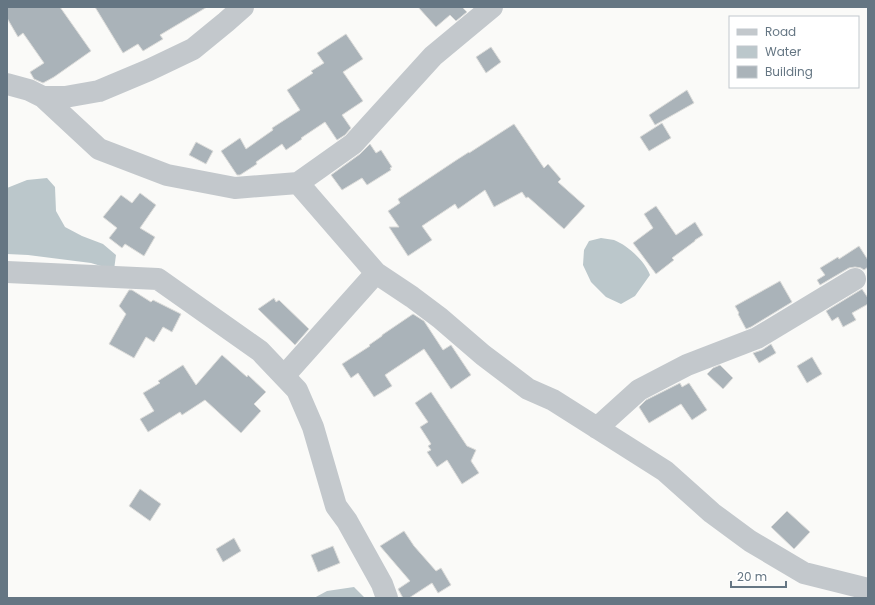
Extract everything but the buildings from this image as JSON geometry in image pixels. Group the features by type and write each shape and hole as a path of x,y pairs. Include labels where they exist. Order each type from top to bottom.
{"street":[{"path":"43,97 65,97 99,91 149,70 192,49 242,7"},
{"path":"7,84 29,90 43,97 99,149 167,176 235,188 298,183 353,144 432,56 492,7"},
{"path":"298,183 376,273 440,318 483,355 528,389 553,400 665,471 712,513 750,541 804,572 868,589"},
{"path":"7,272 158,279 260,351 296,390 313,427 336,506 347,521 382,584 387,598"},
{"path":"284,376 376,273"},
{"path":"597,428 639,390 687,365 757,338 856,279"}],"water":[{"path":"47,178 55,187 56,211 65,227 82,236 103,244 116,255 114,270 91,263 28,255 7,254 7,188 27,180"},
{"path":"601,238 619,242 630,250 644,264 650,275 635,296 621,304 606,297 591,282 583,265 584,250 589,241"},
{"path":"354,587 365,598 314,598 327,591"}]}
